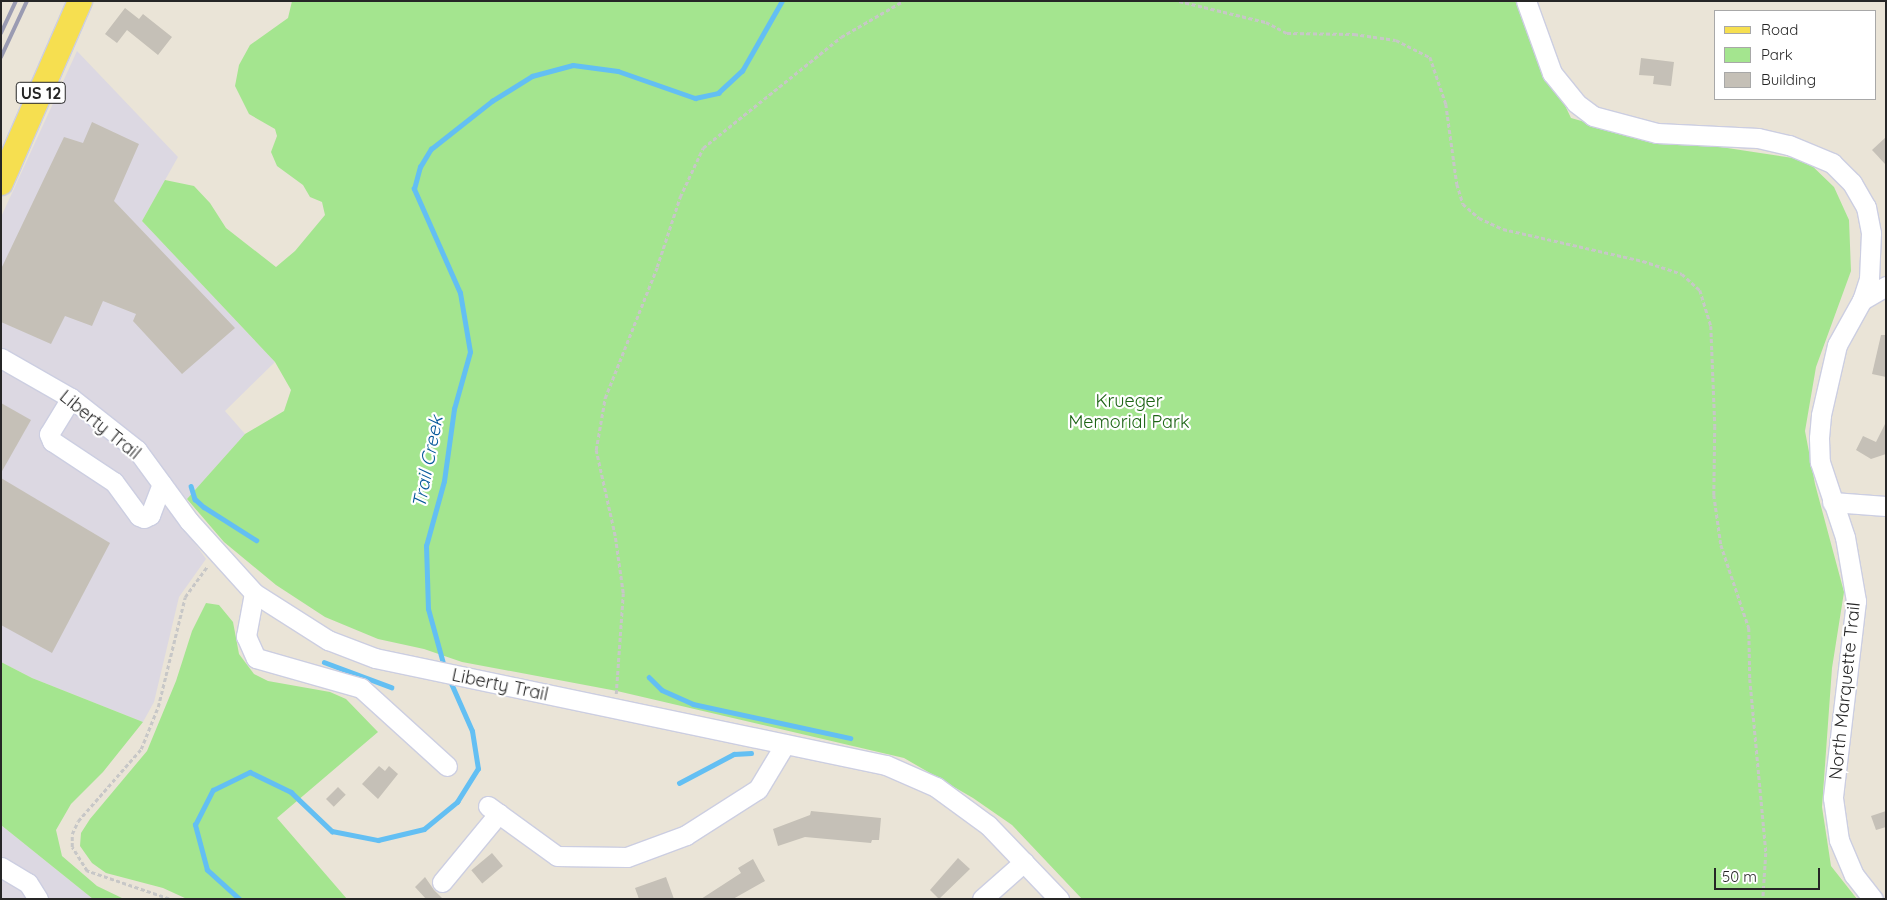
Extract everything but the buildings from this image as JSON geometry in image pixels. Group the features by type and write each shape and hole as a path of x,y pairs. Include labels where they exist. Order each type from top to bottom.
{"main road":[{"name":"US 12","path":"1,183 80,1"}],"street":[{"name":"North Marquette Trail","path":"1526,1 1552,73 1576,103 1593,116 1657,133 1758,138 1789,145 1824,158 1843,172 1860,194 1870,220 1871,259 1862,300 1837,345 1820,415 1820,462 1845,537 1856,601 1833,798 1839,840 1854,875 1873,899"},
{"path":"1862,300 1886,286"},
{"name":"Liberty Trail","path":"1,358 71,398 137,450 217,554 254,592 328,640 375,658 616,710 886,764 936,787 988,825 1058,899"},
{"path":"71,398 49,434 52,441 114,482 139,516 144,518 150,515 162,484"},
{"path":"1832,502 1886,506"},
{"path":"254,592 246,636 256,658 361,688 447,766"},
{"path":"442,882 494,809 557,856 627,857 686,835 758,789 785,744"},
{"path":"982,899 1024,862"},
{"path":"1,867 28,883 38,899"}],"path":[{"path":"616,710 623,593 615,536 596,450 605,398 657,267 680,197 703,148 841,37 903,1"},
{"path":"1179,1 1266,22 1287,33 1354,34 1396,40 1430,56 1446,104 1459,191 1463,204 1479,218 1503,229 1643,261 1682,274 1700,290 1711,326 1715,426 1714,495 1721,545 1749,628 1750,679 1766,853 1764,899"},
{"path":"169,899 105,879 87,871 72,847 72,834 78,821 141,749 158,707 185,597 217,554"}],"shaded area":[{"path":"77,51 178,157 142,221 275,362 225,411 245,434 174,514 206,559 179,597 154,702 143,722 32,678 1,662 1,217"},
{"path":"1,825 93,899 1,899"}],"green space":[{"name":"Krueger Memorial Park","path":"292,1 1515,1 1571,118 1662,144 1714,146 1806,160 1834,187 1849,220 1851,271 1816,367 1805,431 1815,484 1844,592 1832,668 1822,807 1831,866 1857,899 1082,899 1012,825 973,798 904,758 617,691 462,662 424,649 378,639 325,617 276,585 224,542 187,499 245,434 284,411 291,390 275,362 142,221 165,180 194,186 210,203 226,228 276,267 295,251 325,215 322,202 310,197 303,185 277,166 271,152 277,136 275,129 249,114 235,86 239,65 250,45 288,18"},
{"path":"206,603 219,605 233,622 239,654 254,674 268,681 330,692 346,699 378,732 277,818 347,899 187,899 163,888 106,873 92,863 80,846 81,833 90,819 147,751 176,681 192,631"},
{"path":"1,662 32,678 143,722 103,772 71,804 56,830 62,856 97,886 124,899 93,899 1,825"}],"waterway":[{"name":"Trail Creek","path":"444,667 428,609 426,546 444,481 454,409 470,352 460,293 414,189 420,167 431,149 492,101 532,76 573,65 618,71 695,98 718,93 742,71 782,1"},
{"path":"191,486 195,499 204,507 256,540"},
{"path":"324,662 391,687"},
{"path":"649,677 662,690 693,704 850,738"},
{"name":"Trail Creek","path":"239,899 207,870 195,825 213,790 250,772 291,792 332,831 378,840 424,829 457,802 478,769 472,731 449,679"},
{"path":"679,783 734,754 751,753"}],"railway":[{"path":"1,33 16,1"},
{"path":"1,57 27,1"}]}
